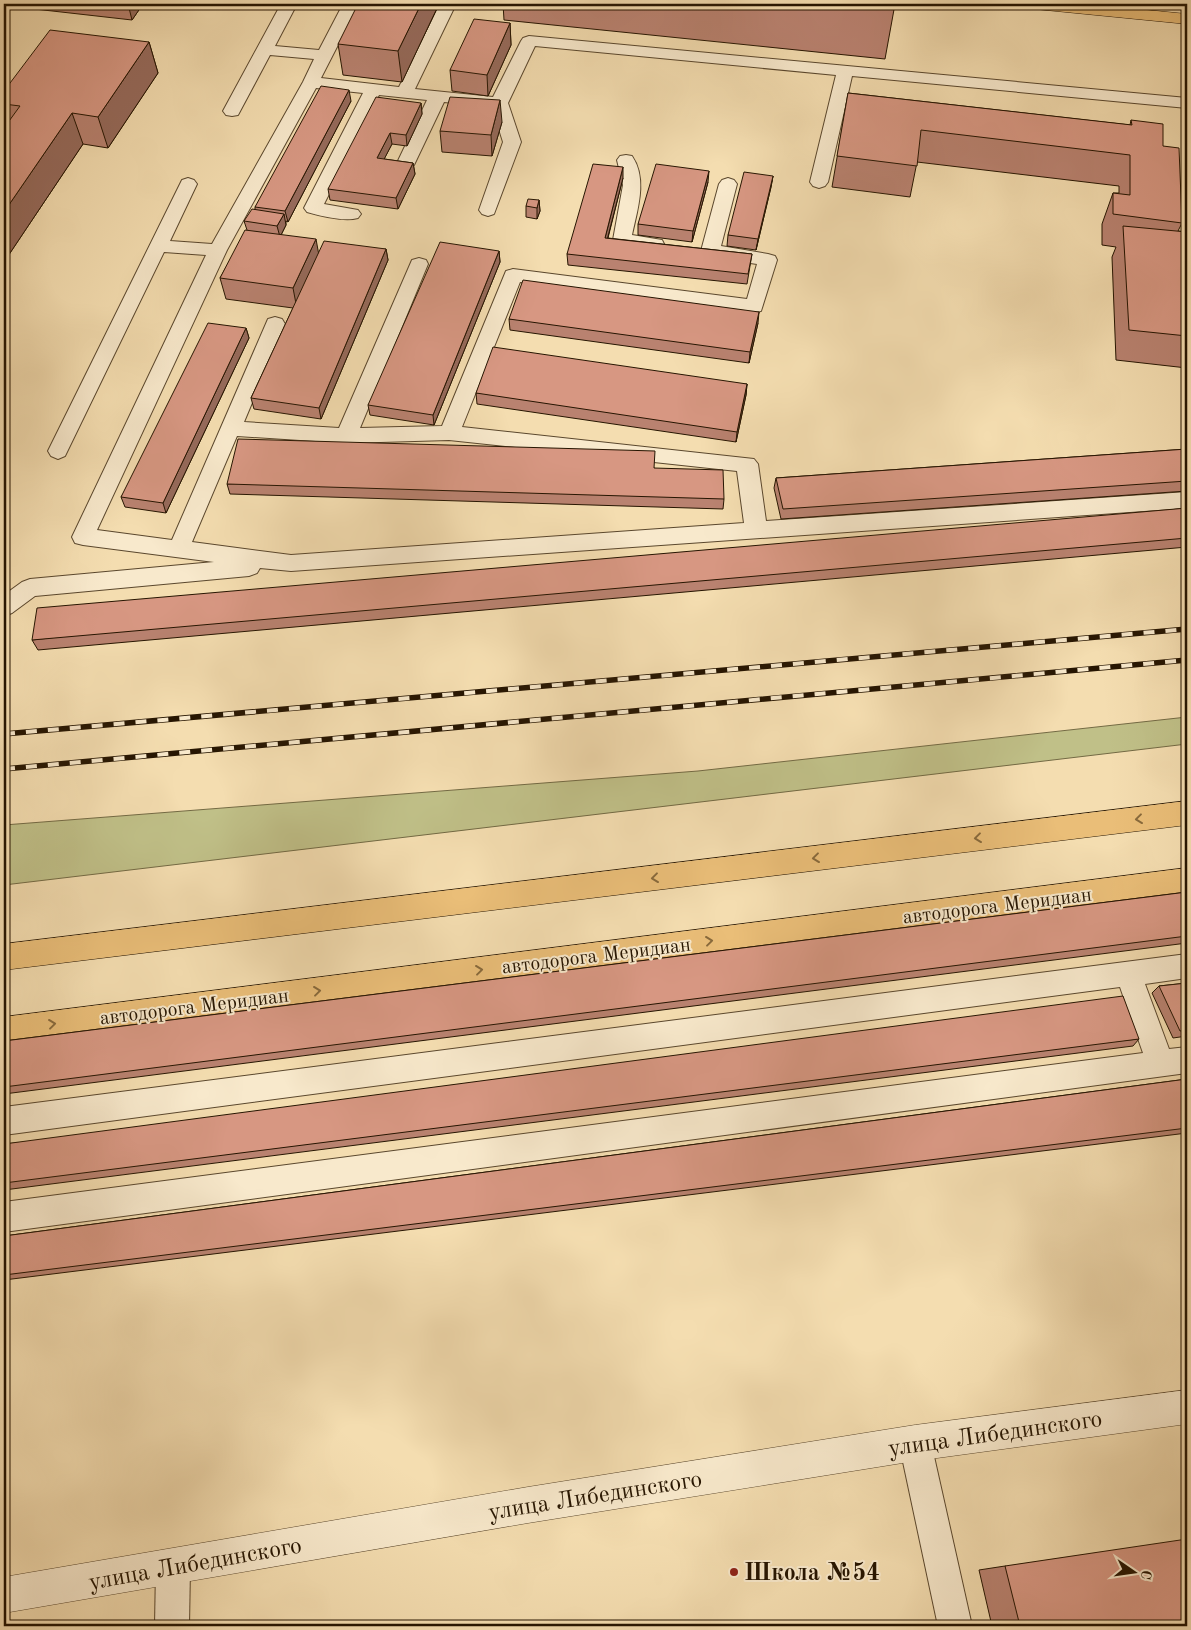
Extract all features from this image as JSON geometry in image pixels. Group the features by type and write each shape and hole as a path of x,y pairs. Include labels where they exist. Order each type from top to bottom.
{"main road":[{"path":"1035,4 1187,19"},
{"path":"4,957 1187,813"},
{"name":"автодорога Меридиан","path":"4,1030 1187,880"}],"street":[{"name":"улица Либединского","path":"4,1595 538,1504 914,1444 1187,1407"}],"lane":[{"path":"232,112 289,4"},
{"path":"292,564 83,537 218,250 312,82 350,4"},
{"path":"405,92 448,4"},
{"path":"488,210 512,142 499,103 529,41 1187,103"},
{"path":"264,50 325,55"},
{"path":"819,182 845,71"},
{"path":"312,82 499,103"},
{"path":"352,214 313,208 373,89"},
{"path":"405,165 438,96"},
{"path":"626,160 632,185 622,240 671,246"},
{"path":"58,451 188,184"},
{"path":"710,251 728,184"},
{"path":"158,246 218,250"},
{"path":"449,432 493,350 513,274 754,306 768,260 691,249"},
{"path":"346,436 418,264"},
{"path":"178,548 276,324"},
{"path":"230,428 346,436 449,432 748,464 756,530"},
{"path":"4,590 292,564 1187,500"},
{"path":"4,607 30,588"},
{"path":"4,1120 1187,966"},
{"path":"4,1217 1174,1062 1128,973"},
{"path":"914,1444 956,1626"},
{"path":"172,1626 173,1566"}],"green space":[{"path":"1187,717 1187,744 4,885 4,825 698,771"}],"building":[{"path":"358,4 421,4 398,51 338,44"},
{"path":"863,4 895,4 895,7"},
{"path":"474,19 510,23 487,75 450,70"},
{"path":"50,30 149,42 98,117 72,113 4,212 4,128 20,106 4,104 4,91"},
{"path":"321,86 349,90 285,211 255,207"},
{"path":"848,93 1132,125 1131,120 1163,124 1163,146 1179,148 1182,223 1113,214 1113,193 1130,195 1130,155 921,130 917,166 837,156"},
{"path":"376,97 421,103 406,135 390,133 377,158 413,163 396,198 328,189"},
{"path":"450,97 500,100 491,135 440,131"},
{"path":"593,164 623,167 605,238 752,254 748,274 567,254"},
{"path":"656,164 709,171 693,231 638,224"},
{"path":"744,172 773,176 758,239 728,235"},
{"path":"528,199 539,200 537,208 526,206"},
{"path":"252,209 284,214 277,226 244,221"},
{"path":"1123,226 1187,232 1187,336 1129,330"},
{"path":"245,230 316,239 293,288 220,278"},
{"path":"324,241 386,249 319,408 251,398"},
{"path":"440,242 499,251 433,415 368,405"},
{"path":"523,280 759,312 750,352 509,319"},
{"path":"208,323 246,328 163,503 121,497"},
{"path":"493,347 747,384 737,432 476,393"},
{"path":"238,439 655,451 654,468 723,470 724,499 227,484"},
{"path":"1187,449 1187,481 783,509 776,478"},
{"path":"1187,508 1187,538 32,640 37,608"},
{"path":"1187,892 1187,936 4,1087 4,1041"},
{"path":"1187,983 1187,1030 1180,1031 1159,986"},
{"path":"1123,996 1139,1039 4,1183 4,1144"},
{"path":"1187,1079 1187,1128 4,1275 4,1236"},
{"path":"1187,1539 1187,1626 1020,1626 1005,1566"}],"tram line":[{"path":"1126,4 1187,10"}],"railway":[{"path":"4,734 1187,629"},
{"path":"4,769 1187,660"}],"place":[{"name":"Школа №54","path":"734,1572"}]}
